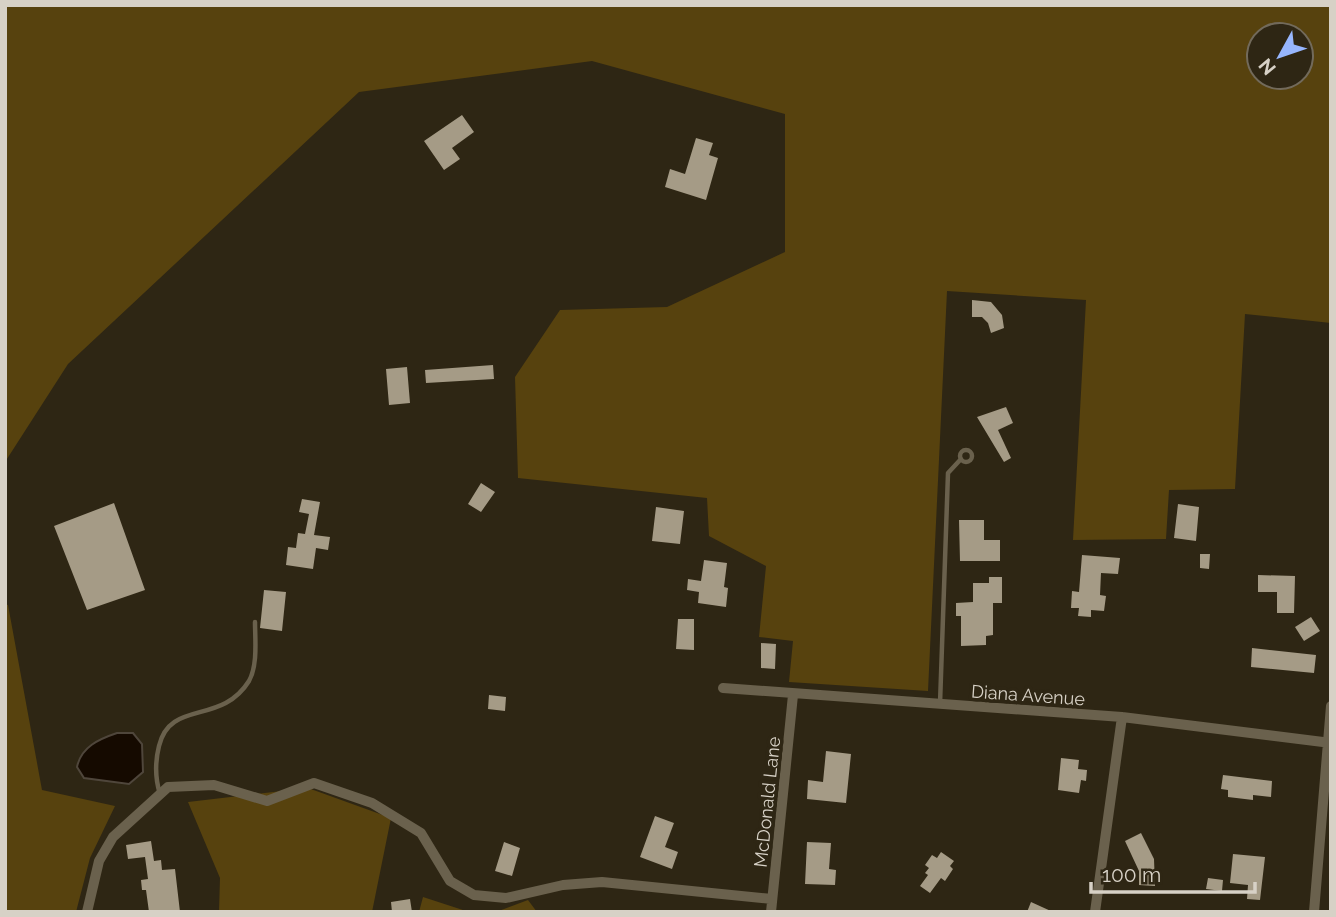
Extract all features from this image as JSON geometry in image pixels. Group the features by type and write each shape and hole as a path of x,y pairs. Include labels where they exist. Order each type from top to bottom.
{"street":[{"name":"Diana Avenue","path":"723,688 1122,717 1329,743"},
{"name":"McDonald Lane","path":"771,912 793,695"},
{"path":"1314,912 1331,706"},
{"path":"1095,912 1122,717"},
{"path":"87,912 99,860 113,837 168,787 214,785 267,801 314,782 372,803 421,833 450,881 474,895 506,898 563,885 602,882 772,899"}],"lane":[{"path":"940,705 948,473 961,459"},
{"path":"160,794 156,756 162,733 182,716 217,709 237,695 250,679 254,668 255,622"}],"shaded area":[{"path":"5,5 1331,5 1331,323 1245,314 1235,489 1169,490 1166,539 1073,540 1086,300 947,291 928,691 789,682 793,641 759,637 766,566 709,536 707,498 518,478 515,377 560,310 667,307 785,252 785,114 592,61 359,92 68,364 5,462"},
{"path":"5,604 8,605 42,790 115,806 90,858 76,912 5,912"},
{"path":"117,733 133,733 142,744 143,772 129,784 84,778 77,767 82,754 97,741"},
{"path":"308,788 391,818 372,912 219,912 220,878 188,802"},
{"path":"423,897 469,912 419,912"},
{"path":"528,900 537,912 496,912"}],"building":[{"path":"462,115 474,132 452,148 460,159 444,170 424,141"},
{"path":"696,138 713,143 709,155 718,158 706,200 665,187 670,169 685,174"},
{"path":"972,300 991,302 1002,315 1004,328 991,333 988,323 982,317 972,317"},
{"path":"493,365 494,379 426,383 425,370"},
{"path":"407,367 410,403 389,405 386,369"},
{"path":"1006,407 1013,423 998,430 1011,458 1004,462 977,417"},
{"path":"481,483 495,492 481,512 468,504"},
{"path":"302,499 320,502 314,535 330,537 328,550 316,548 313,569 286,565 288,547 296,548 298,533 305,534 309,514 299,512"},
{"path":"114,503 145,590 87,610 54,526"},
{"path":"1178,504 1199,507 1196,541 1174,538"},
{"path":"656,507 684,511 680,544 652,541"},
{"path":"959,520 984,520 984,540 1000,540 1000,561 960,561"},
{"path":"1200,554 1210,554 1209,569 1200,568"},
{"path":"1082,555 1120,558 1118,574 1101,573 1100,595 1106,596 1104,611 1091,610 1091,617 1078,616 1079,608 1071,608 1072,591 1079,592"},
{"path":"704,560 727,563 724,587 728,588 726,607 698,603 699,592 687,590 688,579 701,581"},
{"path":"1258,575 1295,576 1294,613 1277,613 1277,592 1258,592"},
{"path":"989,577 1002,577 1002,603 993,603 993,635 986,636 986,645 961,646 961,616 956,616 956,603 973,602 973,583 989,583"},
{"path":"264,590 286,592 282,631 260,628"},
{"path":"1311,617 1320,631 1304,641 1295,627"},
{"path":"678,619 694,619 694,650 676,649"},
{"path":"761,643 776,644 775,669 761,668"},
{"path":"1252,648 1316,655 1314,673 1251,667"},
{"path":"489,695 506,697 505,711 488,709"},
{"path":"826,751 851,754 846,803 807,799 808,780 823,782"},
{"path":"1061,758 1079,760 1078,769 1087,770 1086,781 1081,780 1079,793 1058,790"},
{"path":"1223,775 1272,781 1271,797 1253,795 1253,800 1228,797 1228,790 1221,789"},
{"path":"655,816 674,823 665,847 678,852 672,869 640,857"},
{"path":"1141,833 1154,859 1155,886 1139,885 1139,871 1125,841"},
{"path":"151,841 154,861 161,860 162,870 175,869 180,912 149,912 146,890 142,890 141,880 148,879 145,857 128,859 126,845"},
{"path":"504,842 520,848 512,876 495,871"},
{"path":"807,842 831,843 829,869 836,870 835,885 805,884"},
{"path":"941,852 954,861 950,866 953,869 945,881 941,878 930,893 920,886 928,875 925,873 929,868 925,865 932,855 937,858"},
{"path":"1233,854 1265,857 1260,900 1247,899 1248,885 1230,883"},
{"path":"1208,878 1223,880 1222,891 1206,889"},
{"path":"410,899 412,912 392,912 391,902"},
{"path":"1031,902 1053,912 1027,912"}]}
